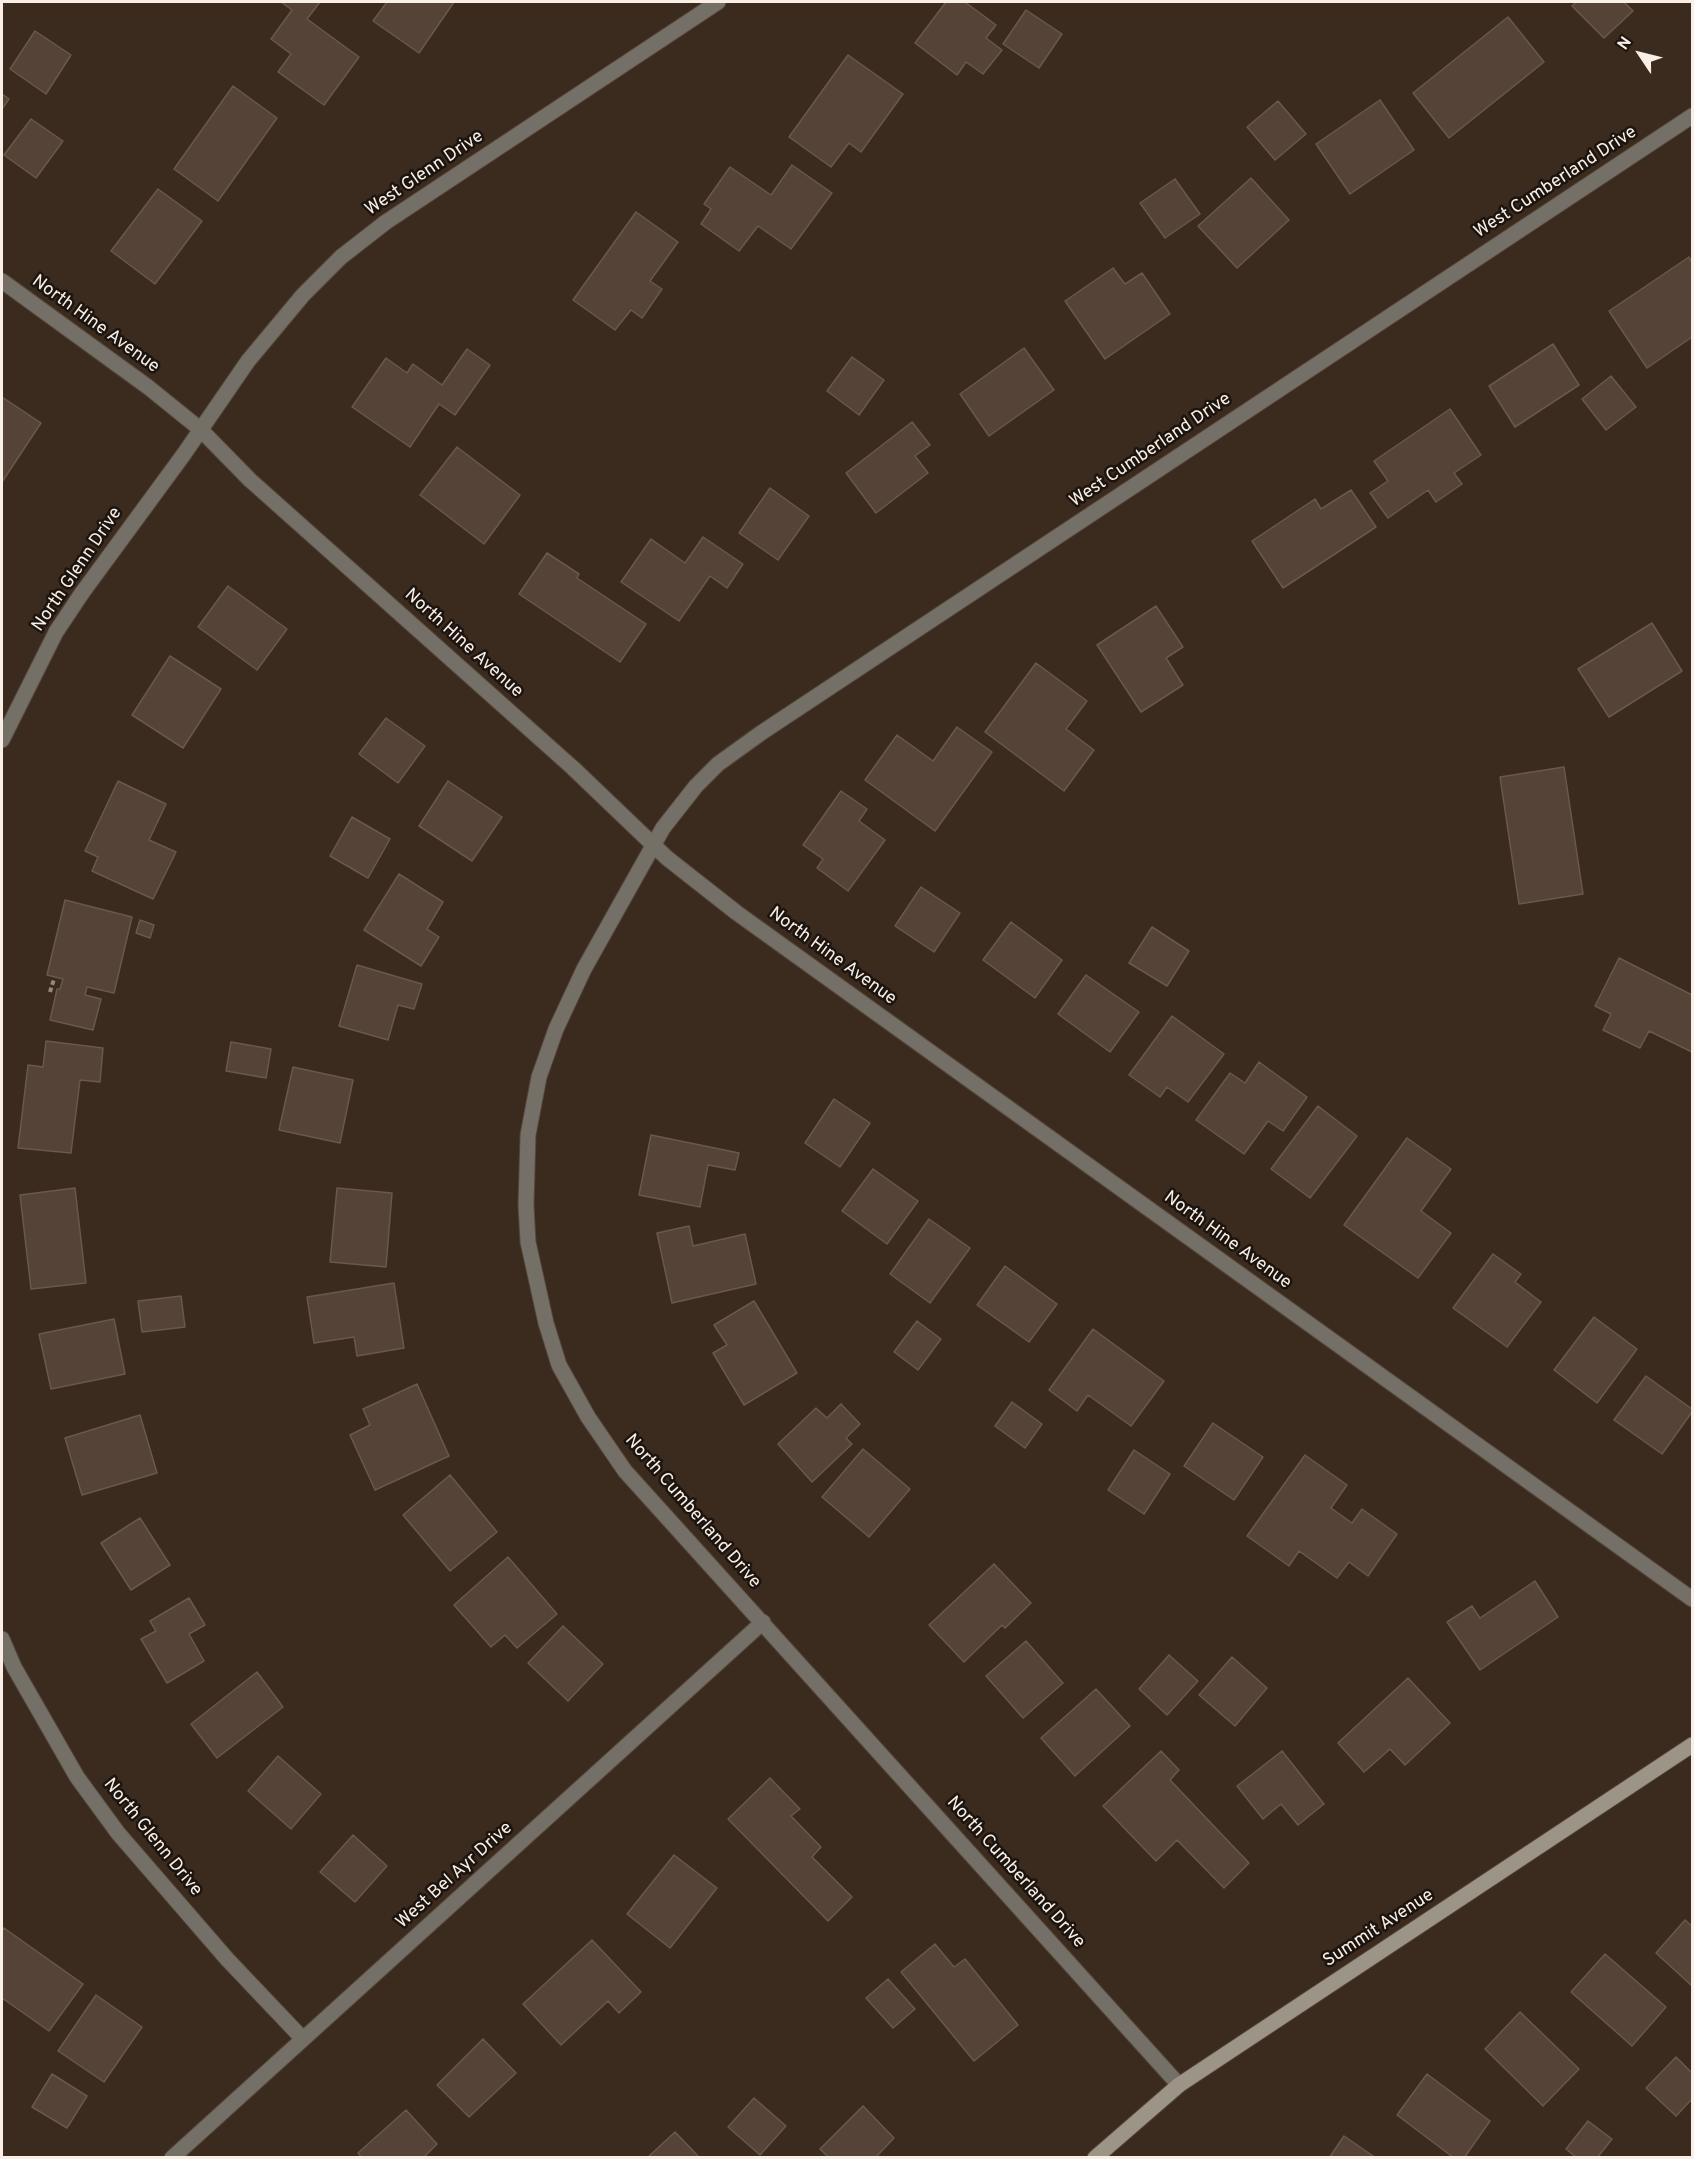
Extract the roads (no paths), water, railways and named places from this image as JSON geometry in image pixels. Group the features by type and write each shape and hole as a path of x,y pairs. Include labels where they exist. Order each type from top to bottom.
{"main road":[{"name":"Summit Avenue","path":"1095,2157 1179,2085 1692,1745"}],"street":[{"name":"West Glenn Drive","path":"200,429 278,322 341,257 386,222 718,2"},
{"name":"West Cumberland Drive","path":"655,845 663,828 696,786 718,764 761,733 1692,116"},
{"name":"North Hine Avenue","path":"2,281 148,387 200,429 250,480 573,768 667,858 737,913 1692,1599"},
{"name":"North Glenn Drive","path":"2,740 56,632 200,429"},
{"name":"North Cumberland Drive","path":"655,845 584,969 556,1029 539,1077 528,1135 525,1204 528,1242 546,1323 560,1365 588,1417 625,1471 1179,2085"},
{"name":"West Bel Ayr Drive","path":"172,2157 763,1622"},
{"name":"North Glenn Drive","path":"2,1639 14,1667 77,1776 118,1833 227,1959 303,2039"}]}
